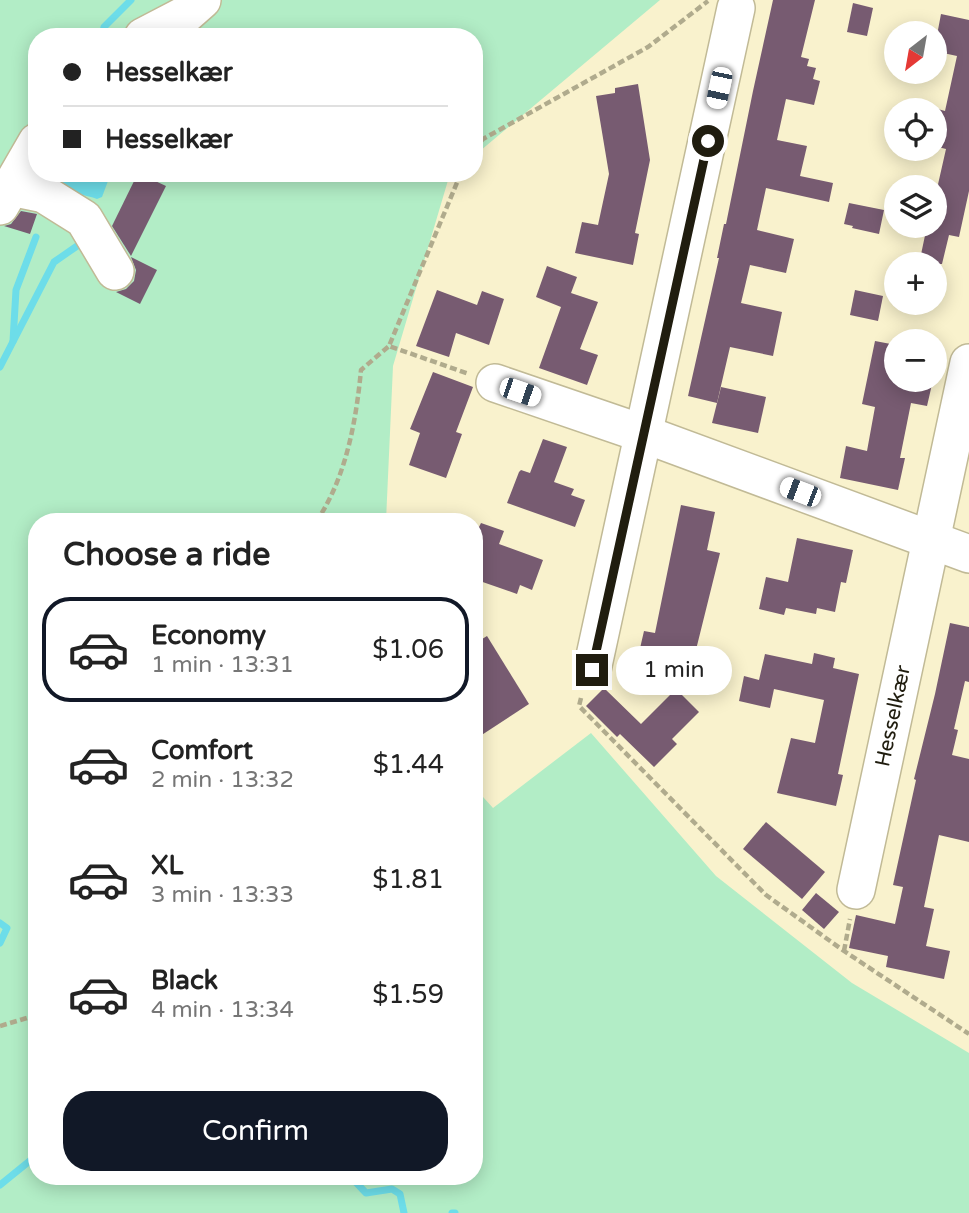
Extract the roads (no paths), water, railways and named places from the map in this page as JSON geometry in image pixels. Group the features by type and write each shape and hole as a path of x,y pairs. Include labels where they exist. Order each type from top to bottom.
{"street":[{"path":"160,28 185,15 202,0"},
{"path":"592,670 644,434 722,4"},
{"path":"5,197 28,157"},
{"path":"5,197 44,194 84,219 116,271"},
{"name":"Hesselkær","path":"856,891 969,363"},
{"path":"495,383 644,434 969,554"}],"water":[{"path":"49,182 108,182 102,197 97,199"}],"waterway":[{"path":"104,28 131,0"},
{"path":"13,341 16,290 36,237"},
{"path":"0,367 54,262 80,244"},
{"path":"0,923 7,928 0,943"},
{"path":"0,1185 28,1162"},
{"path":"358,1185 366,1193 392,1189 400,1194 404,1213"}]}
